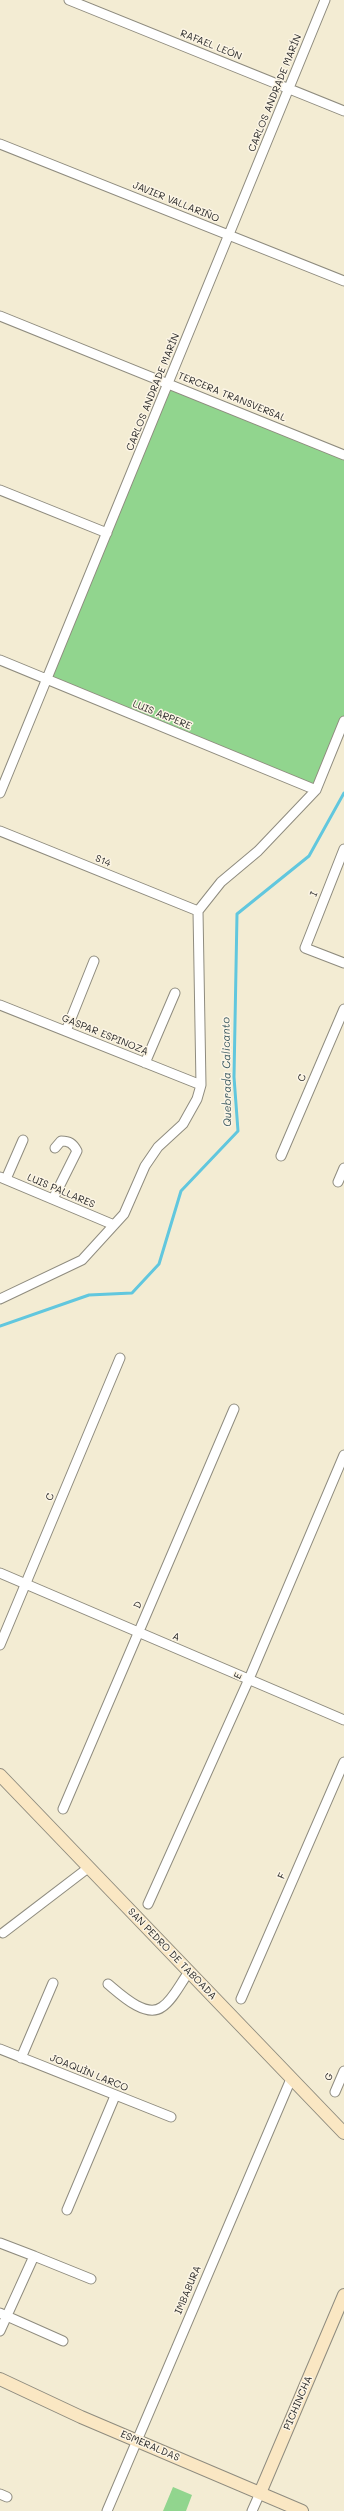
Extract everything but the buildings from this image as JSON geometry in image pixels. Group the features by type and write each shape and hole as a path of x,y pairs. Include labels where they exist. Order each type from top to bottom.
{"street":[{"name":"RAFAEL LEÓN","path":"69,0 344,111"},
{"name":"CARLOS ANDRADE MARÍN","path":"0,793 325,0"},
{"name":"JAVIER VALLARIÑO","path":"0,144 344,281"},
{"name":"TERCERA TRANSVERSAL","path":"0,316 344,454"},
{"path":"0,490 107,533"},
{"name":"LUIS ARPERE","path":"0,660 316,790"},
{"path":"0,1299 82,1260 124,1214 145,1166 158,1147 183,1124 197,1099 201,1085 198,911 221,882 258,851 316,790 344,721"},
{"name":"S14","path":"0,831 198,911"},
{"name":"I","path":"344,849 305,948 344,963"},
{"path":"66,1031 94,961"},
{"path":"145,1063 174,993"},
{"name":"GASPAR ESPINOZA","path":"0,1005 201,1085"},
{"name":"C","path":"281,1156 344,1009"},
{"path":"3,1178 23,1140"},
{"path":"53,1200 77,1151 74,1146 67,1141 61,1141 55,1148"},
{"path":"338,1182 344,1168"},
{"name":"LUIS PALLARES","path":"3,1178 114,1225"},
{"name":"C","path":"0,1644 120,1358"},
{"name":"D","path":"63,1809 234,1409"},
{"name":"E","path":"148,1904 249,1679 344,1455"},
{"name":"A","path":"0,1572 138,1633 344,1720"},
{"name":"F","path":"241,1998 344,1762"},
{"name":"SAN PEDRO DE TABOADA","path":"0,1775 344,2133"},
{"path":"3,1933 88,1868"},
{"path":"108,1984 142,2008 156,2010 163,2006 189,1972"},
{"path":"21,2058 53,1983"},
{"name":"JOAQUÌN LARCO","path":"0,2049 171,2117"},
{"name":"G","path":"335,2092 344,2071"},
{"name":"IMBABURA","path":"107,2511 291,2079"},
{"path":"68,2210 115,2096"},
{"path":"0,2243 91,2279"},
{"path":"0,2331 4,2315 34,2256"},
{"name":"PICHINCHA","path":"252,2511 344,2296"},
{"path":"4,2315 63,2341"},
{"name":"ESMERALDAS","path":"0,2379 81,2417 302,2511"}],"green space":[{"path":"168,384 344,455 344,721 316,790 47,679"},
{"path":"173,2487 192,2495 186,2511 163,2511"}],"waterway":[{"name":"Quebrada Calicanto","path":"0,1326 89,1295 132,1293 159,1264 181,1191 238,1131 234,1077 237,914 309,856 344,793"}]}
